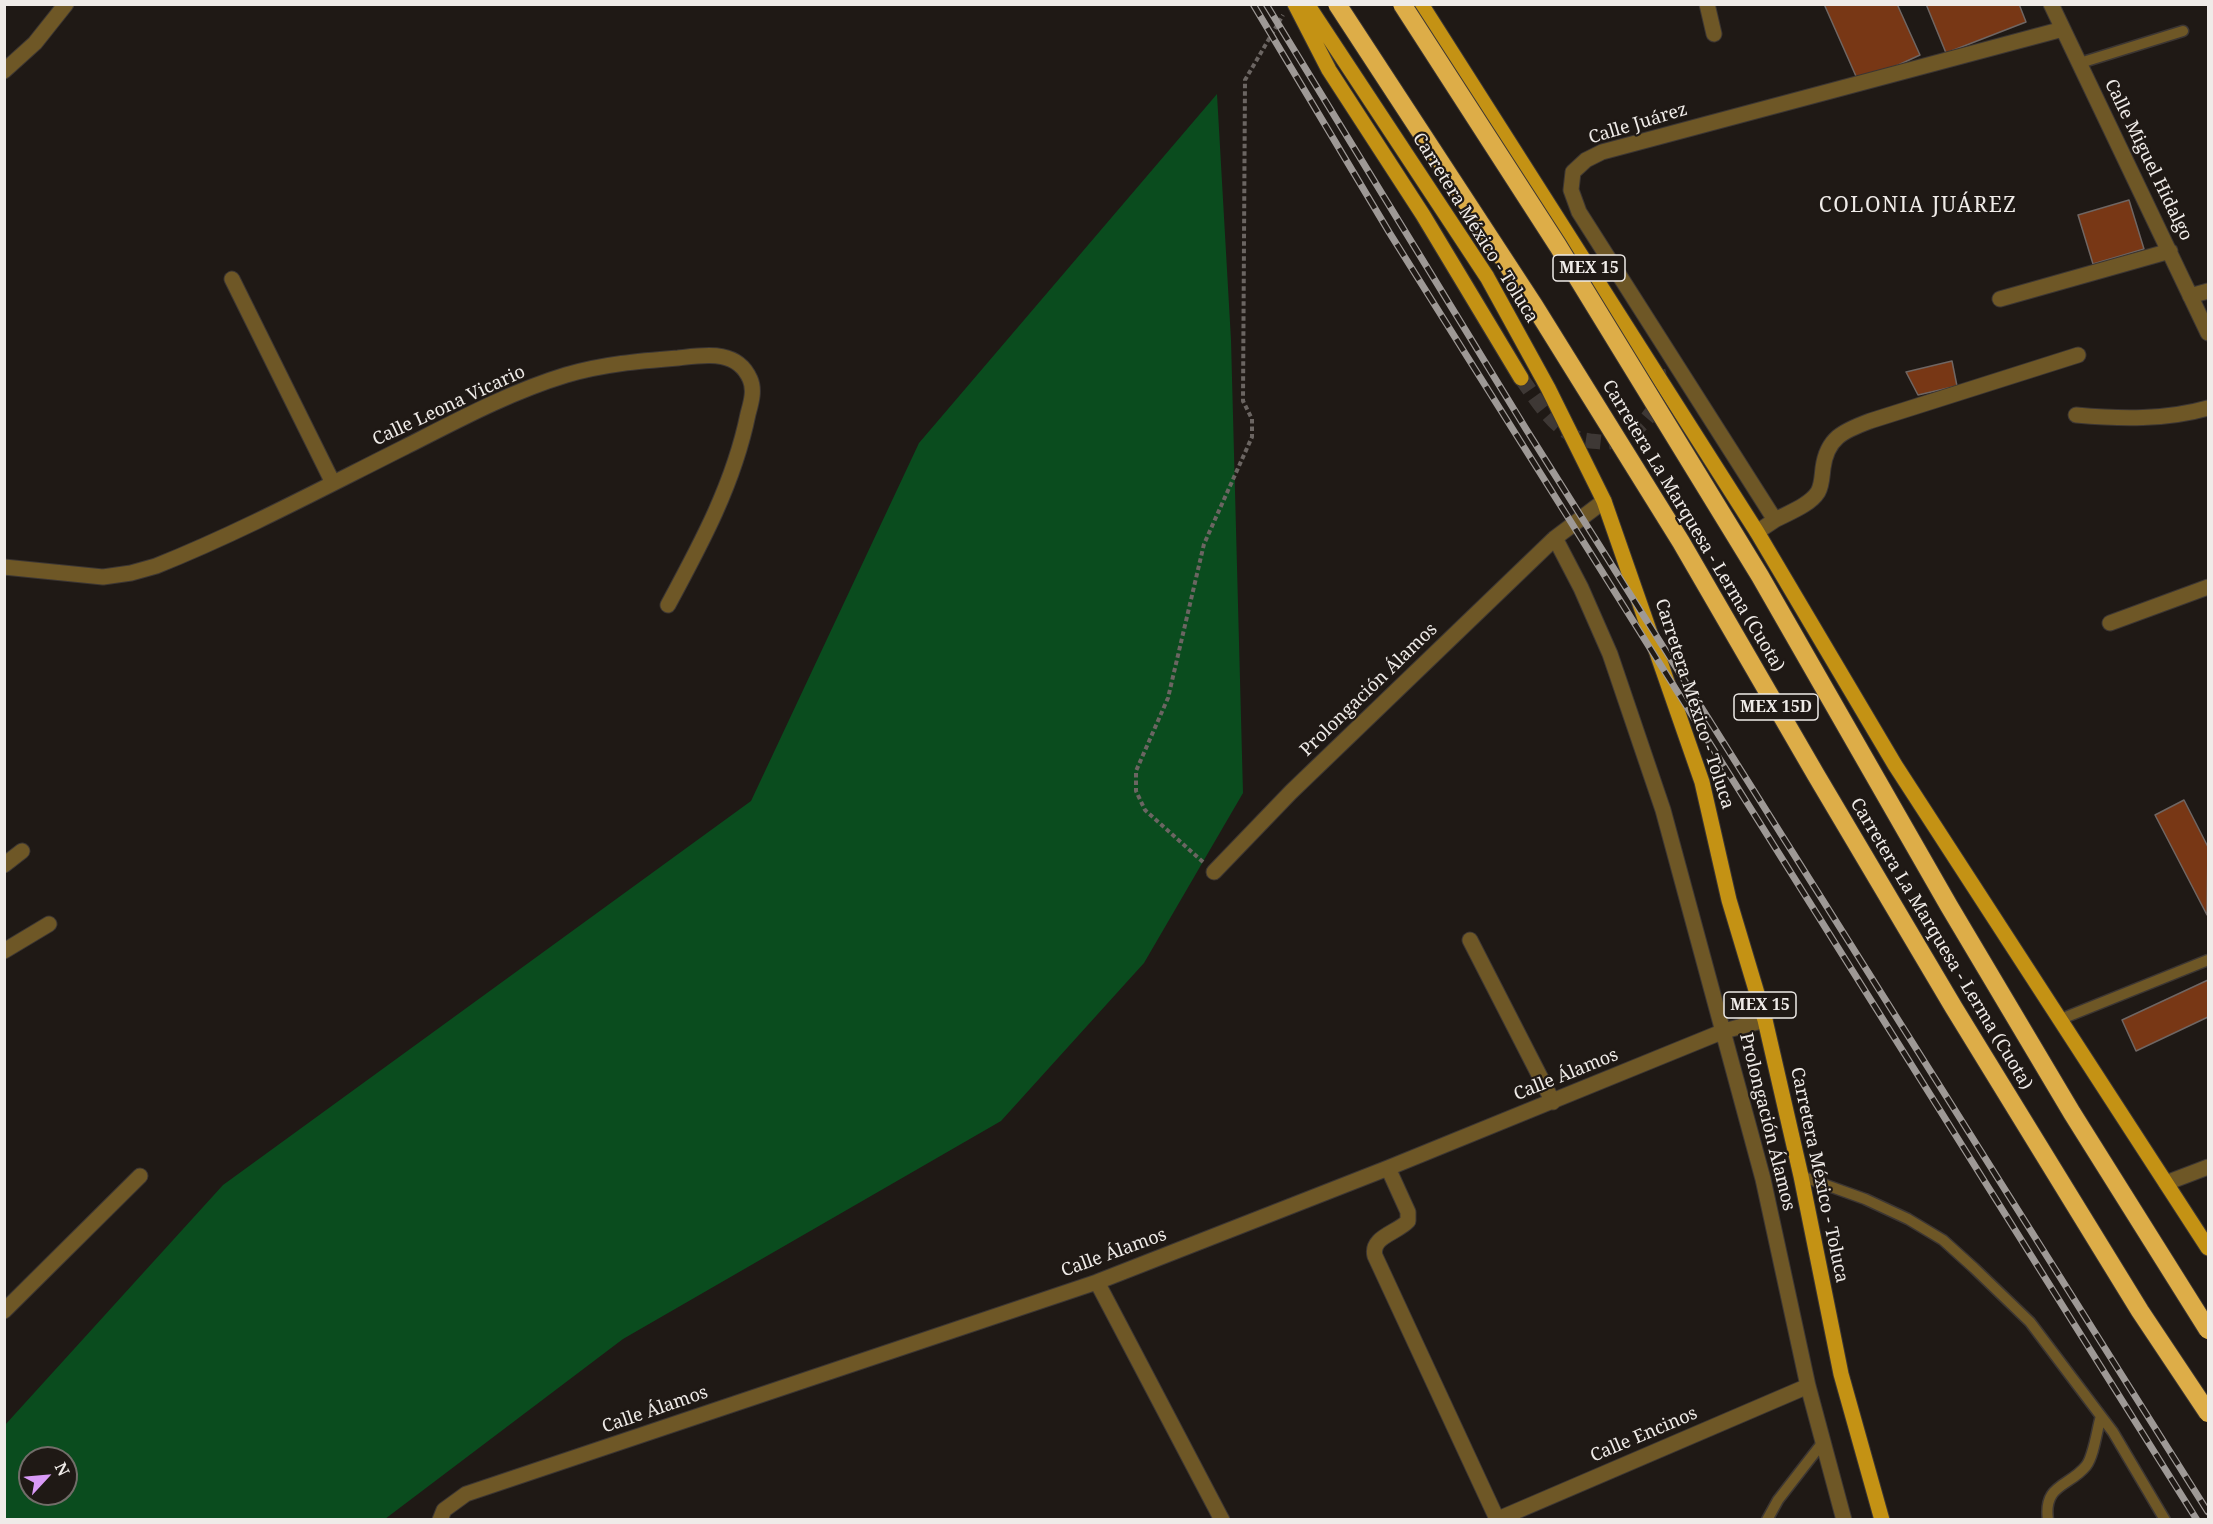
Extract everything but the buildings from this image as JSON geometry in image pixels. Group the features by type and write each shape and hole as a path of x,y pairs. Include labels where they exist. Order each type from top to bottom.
{"highway":[{"name":"Carretera La Marquesa - Lerma (Cuota)","path":"1337,4 1535,307 1682,542 1954,1008 2140,1311 2208,1413"},
{"name":"Carretera La Marquesa - Lerma (Cuota)","path":"1402,4 1558,246 1760,576 1880,787 2066,1103 2208,1330"}],"main road":[{"name":"Carretera México - Toluca","path":"1307,4 1487,277 1548,388 1604,501 1702,782 1729,900 1765,1020 1801,1176 1840,1374 1882,1520"},
{"name":"MEX 15","path":"1421,4 1757,532 1895,765 2208,1248"},
{"path":"1428,4 1441,20 1630,319"},
{"path":"1290,9 1423,215 1521,378"}],"street":[{"path":"4,71 35,43 66,4"},
{"path":"1707,4 1714,34"},
{"name":"Calle Miguel Hidalgo","path":"2051,4 2208,333"},
{"name":"Calle Juárez","path":"1775,520 1579,212 1570,190 1573,171 1586,160 1602,152 2063,29"},
{"path":"2000,299 2170,251"},
{"path":"232,279 333,483"},
{"path":"2190,296 2208,291"},
{"path":"1757,532 1813,498 1819,491 1829,447 1833,440 1844,432 1869,421 2078,355"},
{"name":"Calle Leona Vicario","path":"4,567 103,578 156,567 523,390 568,375 617,363 697,356 726,357 742,366 751,380 752,389 744,434 728,483 710,526 668,605"},
{"path":"2076,414 2140,417 2194,412 2208,408"},
{"name":"Prolongación Álamos","path":"1214,872 1291,792 1555,538 1604,501"},
{"name":"Prolongación Álamos","path":"1555,538 1581,588 1610,654 1663,810 1763,1179 1808,1386 1844,1520"},
{"path":"2110,623 2208,587"},
{"path":"4,865 22,851"},
{"path":"4,951 49,924"},
{"path":"1470,940 1553,1102"},
{"name":"Calle Álamos","path":"440,1520 444,1510 466,1494 1098,1282 1553,1102 1724,1031 1765,1020"},
{"path":"2166,1183 2208,1167"},
{"path":"1388,1168 1408,1212 1408,1221 1403,1227 1377,1242 1373,1249 1375,1256 1496,1519"},
{"path":"4,1311 140,1176"},
{"path":"1098,1282 1222,1520"},
{"name":"Calle Encinos","path":"1496,1519 1808,1386"}],"lane":[{"path":"2080,63 2183,31"},
{"path":"2061,1019 2208,960"},
{"path":"1801,1176 1865,1199 1908,1219 1943,1240 2030,1322 2113,1432 2165,1520"},
{"path":"2048,1520 2049,1498 2057,1488 2087,1466 2101,1416"},
{"path":"1767,1520 1778,1500 1823,1442"}],"path":[{"path":"1214,872 1145,810 1136,791 1136,771 1168,698 1204,544 1252,438 1252,419 1243,401 1245,80 1290,9"}],"green space":[{"path":"1217,94 1231,340 1243,793 1144,963 1001,1121 623,1339 385,1519 5,1519 5,1425 223,1185 751,801 919,443"}],"tunnel":[{"path":"1521,378 1546,412 1568,433 1580,439 1607,442 1631,433 1649,416 1659,395 1658,371"}],"railway":[{"path":"1253,4 1389,232 2197,1520"},
{"path":"1266,4 1526,429 2208,1512"}],"district":[{"name":"COLONIA JUÁREZ","path":"1918,206"}]}
